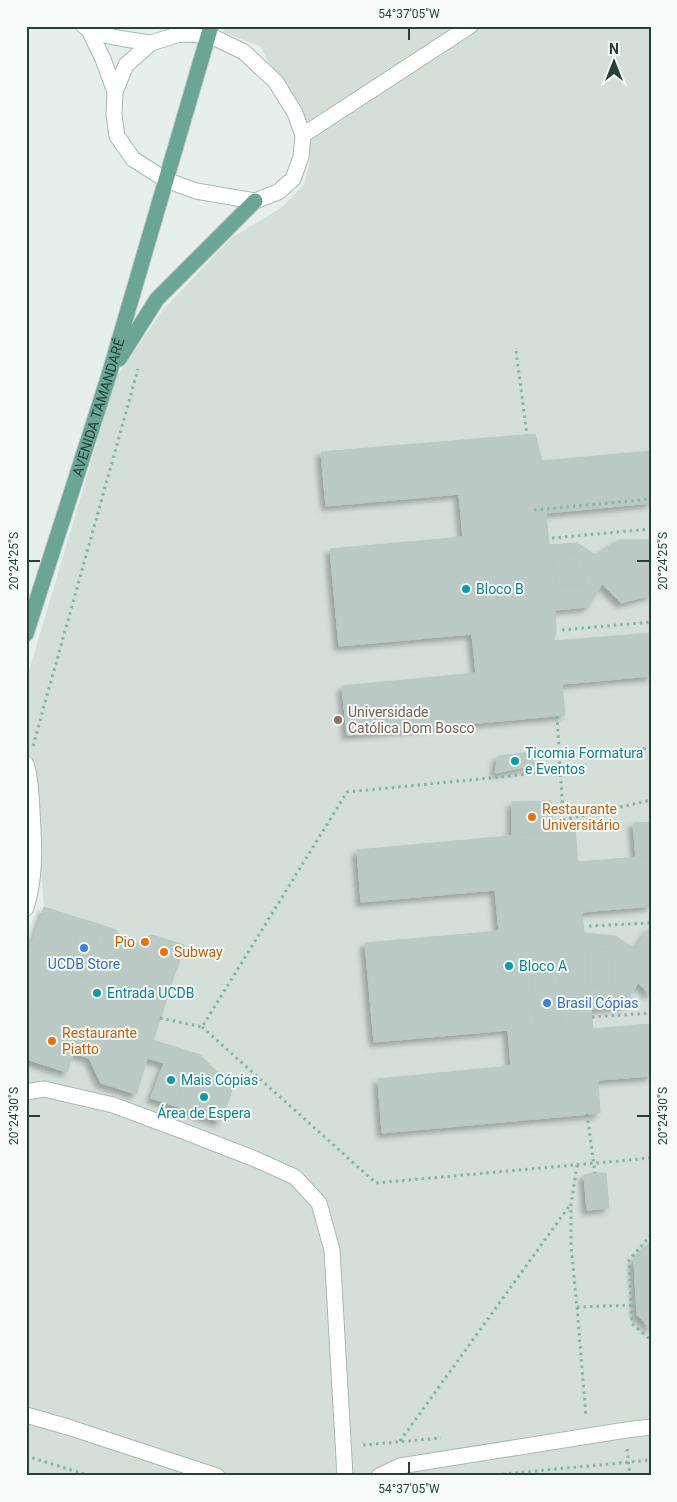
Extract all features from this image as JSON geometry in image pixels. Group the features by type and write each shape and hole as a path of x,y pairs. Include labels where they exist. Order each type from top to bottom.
{"main road":[{"name":"AVENIDA TAMANDARÉ","path":"26,634 109,375 210,31"},
{"path":"109,375 157,299 255,201"}],"street":[{"path":"303,135 470,26"},
{"path":"86,28 123,38 152,43"},
{"path":"86,28 103,59 115,92"},
{"path":"210,31 244,52 276,82 295,113 303,135 301,156 292,179 278,192 255,201 196,191 166,180 133,159 117,136 114,115 115,92 126,65 152,43 180,34 210,31"},
{"path":"26,908 31,894 34,845 27,766"},
{"path":"26,1092 44,1089 104,1103 184,1131 295,1177 318,1203 332,1250 345,1476"},
{"path":"26,1415 217,1476"},
{"path":"379,1476 397,1471 651,1427"}],"path":[{"path":"516,351 526,435"},
{"path":"27,766 139,365"},
{"path":"534,510 651,499"},
{"path":"552,538 651,529"},
{"path":"562,630 651,622"},
{"path":"557,716 564,831"},
{"path":"559,755 651,748"},
{"path":"202,1027 347,792 501,778 535,773 560,773"},
{"path":"563,820 651,800"},
{"path":"589,926 651,923"},
{"path":"592,1017 651,1014"},
{"path":"160,1018 202,1027 376,1183 651,1158"},
{"path":"587,1114 595,1173"},
{"path":"577,1165 571,1204 571,1246 586,1426"},
{"path":"400,1441 571,1204"},
{"path":"651,1235 629,1260 632,1324 651,1340"},
{"path":"577,1307 636,1305"},
{"path":"626,1430 630,1476"},
{"path":"26,1456 91,1476"},
{"path":"483,1476 651,1460"}],"shaded area":[{"name":"Universidade Católica Dom Bosco","path":"225,26 651,26 651,1476 26,1476 26,962 44,907 39,846 26,759 26,681 116,378 162,311 231,238 281,208 304,185 310,160 307,146 308,123 301,109 291,97 287,84 273,70 260,46 223,32"}],"building":[{"name":"Bloco B","path":"535,434 542,461 651,451 651,503 546,513 549,545 577,543 595,555 618,540 651,540 651,595 621,603 602,584 588,607 555,610 556,630 554,641 651,633 651,676 562,684 565,715 347,735 342,686 476,673 472,634 339,646 330,549 463,537 459,494 326,506 321,452"},
{"path":"583,553 585,585 556,586 553,555"},
{"name":"Ticomia Formatura e Eventos","path":"531,752 535,765 495,773 498,756"},
{"name":"Restaurante Universitário","path":"551,801 553,832 512,836 512,802"},
{"path":"651,822 651,856 636,857 633,823"},
{"name":"Bloco A","path":"575,830 578,862 651,856 651,906 582,912 584,933 616,936 635,949 651,926 651,996 638,983 624,1006 591,1009 593,1029 651,1024 651,1076 598,1080 600,1113 382,1133 378,1079 511,1066 508,1030 374,1042 365,943 499,931 495,890 361,902 357,850"},
{"name":"Entrada UCDB","path":"44,907 116,930 127,949 152,935 184,945 136,1094 101,1083 89,1058 73,1053 67,1072 26,1059 26,962"},
{"name":"UCDB Store","path":"82,919 101,925 85,977 66,971"},
{"path":"101,925 116,930 127,949 115,987 85,977"},
{"name":"Subway","path":"152,935 184,945 177,969 144,959"},
{"name":"Pio","path":"152,935 144,959 126,953 127,949"},
{"path":"610,949 613,983 589,985 587,950"},
{"name":"Brasil Cópias","path":"559,974 562,1029 536,1029 532,976"},
{"name":"Restaurante Piatto","path":"26,1010 81,1028 67,1072 26,1059"},
{"name":"Mais Cópias","path":"153,1040 200,1055 233,1088 187,1072 175,1106 151,1098 164,1063 147,1058"},
{"name":"Área de Espera","path":"187,1072 233,1088 220,1122 175,1106"},
{"path":"606,1173 609,1208 587,1210 584,1175"},
{"path":"651,1241 651,1329 637,1315 634,1261"}],"place":[{"name":"Bloco B","path":"466,589"},
{"name":"Universidade Católica Dom Bosco","path":"338,720"},
{"name":"Ticomia Formatura e Eventos","path":"515,761"},
{"name":"Restaurante Universitário","path":"532,817"},
{"name":"Pio","path":"145,942"},
{"name":"UCDB Store","path":"84,948"},
{"name":"Subway","path":"164,952"},
{"name":"Bloco A","path":"509,966"},
{"name":"Entrada UCDB","path":"97,993"},
{"name":"Brasil Cópias","path":"547,1003"},
{"name":"Restaurante Piatto","path":"52,1041"},
{"name":"Mais Cópias","path":"171,1080"},
{"name":"Área de Espera","path":"204,1097"}]}
